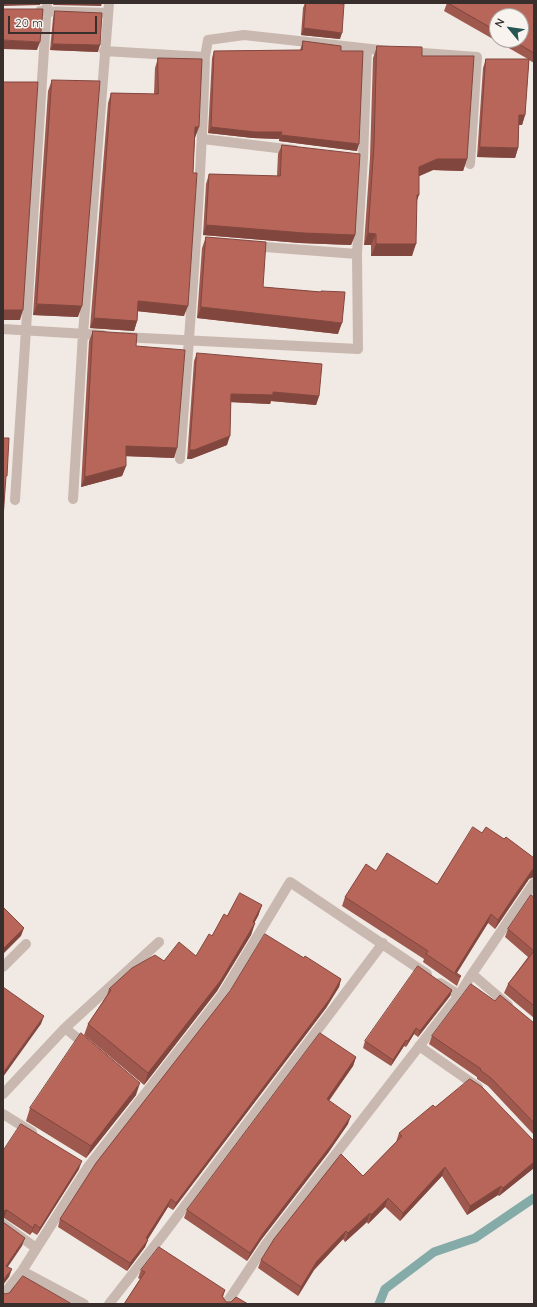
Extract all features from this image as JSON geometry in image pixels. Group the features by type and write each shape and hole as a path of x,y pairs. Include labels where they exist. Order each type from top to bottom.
{"street":[{"path":"15,500 47,7"},
{"path":"32,11 47,7 108,8 82,334 73,499"},
{"path":"180,459 189,341 200,242 205,57 208,40 244,35 367,49 477,57 470,164"},
{"path":"3,329 189,341 358,348 357,254 359,158 367,49"},
{"path":"104,51 205,57"},
{"path":"203,139 302,151"},
{"path":"242,245 357,254"},
{"path":"3,1295 22,1271 84,1165 222,995 290,882 459,995"},
{"path":"226,1304 266,1244 459,995 534,883"},
{"path":"526,894 534,901"},
{"path":"3,1094 65,1028 159,942"},
{"path":"109,1304 163,1235 383,943"},
{"path":"3,967 26,944"},
{"path":"472,974 517,1012"},
{"path":"65,1028 96,1054"},
{"path":"419,1046 484,1091"},
{"path":"3,1114 42,1139"},
{"path":"3,1224 36,1248"},
{"path":"22,1271 84,1304"}],"building":[{"path":"306,3 344,4 342,33 304,28"},
{"path":"448,3 533,3 534,53 526,48 529,48 529,8 489,8 489,26"},
{"path":"3,9 43,9 40,42 3,40"},
{"path":"55,11 102,13 100,45 53,44"},
{"path":"303,41 341,46 341,51 363,51 359,144 281,135 282,132 255,132 211,127 214,51 302,50"},
{"path":"377,46 422,47 422,56 474,56 467,159 437,159 419,167 416,244 376,244 376,234 368,233 374,146"},
{"path":"158,58 202,59 199,127 195,127 193,173 197,173 188,306 138,301 137,321 94,318 111,93 158,94"},
{"path":"486,59 529,59 525,115 519,115 518,148 480,147"},
{"path":"52,80 100,81 82,306 37,304"},
{"path":"3,82 38,82 23,310 3,310"},
{"path":"282,145 360,154 355,235 304,233 206,225 209,174 280,176"},
{"path":"206,237 266,242 263,287 321,292 345,292 342,323 201,307"},
{"path":"93,331 137,334 136,346 185,350 177,448 126,446 126,466 85,477"},
{"path":"197,353 322,364 319,396 273,392 273,395 231,394 230,436 194,450 190,450"},
{"path":"3,438 9,438 3,518"},
{"path":"473,827 482,833 486,827 504,839 506,837 534,858 534,869 498,920 491,914 455,972 461,976 460,977 426,954 428,951 345,897 366,864 376,871 387,853 437,884"},
{"path":"240,893 262,905 253,922 255,923 221,980 148,1073 88,1024 111,990 109,989 132,968 155,955 164,961 179,942 196,956 209,934 212,936 224,914 227,916"},
{"path":"531,895 534,897 534,951 508,929"},
{"path":"3,907 24,928 3,949"},
{"path":"265,934 304,958 305,956 341,979 329,1000 176,1203 171,1199 146,1238 148,1240 130,1263 60,1219 96,1163 230,991"},
{"path":"534,951 534,1006 508,984"},
{"path":"418,966 452,990 420,1031 416,1028 393,1060 365,1041"},
{"path":"471,984 495,1001 500,995 534,1023 534,1123 491,1078 480,1070 481,1069 432,1036"},
{"path":"3,987 44,1016 3,1073"},
{"path":"81,1033 140,1083 91,1146 30,1108"},
{"path":"320,1033 356,1057 327,1099 351,1116 250,1253 187,1210"},
{"path":"470,1079 482,1087 534,1140 534,1162 503,1188 501,1186 470,1206 445,1167 403,1213 388,1198 371,1215 370,1213 348,1233 346,1231 317,1261 301,1287 261,1260 274,1239 341,1154 363,1176 402,1136 399,1133 433,1105 435,1107"},
{"path":"21,1124 82,1161 40,1228 35,1224 33,1228 7,1210 3,1211 3,1151"},
{"path":"3,1222 25,1238 6,1266 12,1269 3,1280"},
{"path":"159,1247 225,1290 222,1296 226,1302 231,1302 236,1297 248,1304 124,1304 145,1272 141,1270"},
{"path":"23,1276 72,1304 3,1304 3,1292 5,1294 9,1293"}],"waterway":[{"path":"379,1304 385,1289 434,1252 475,1238 534,1198"}]}
